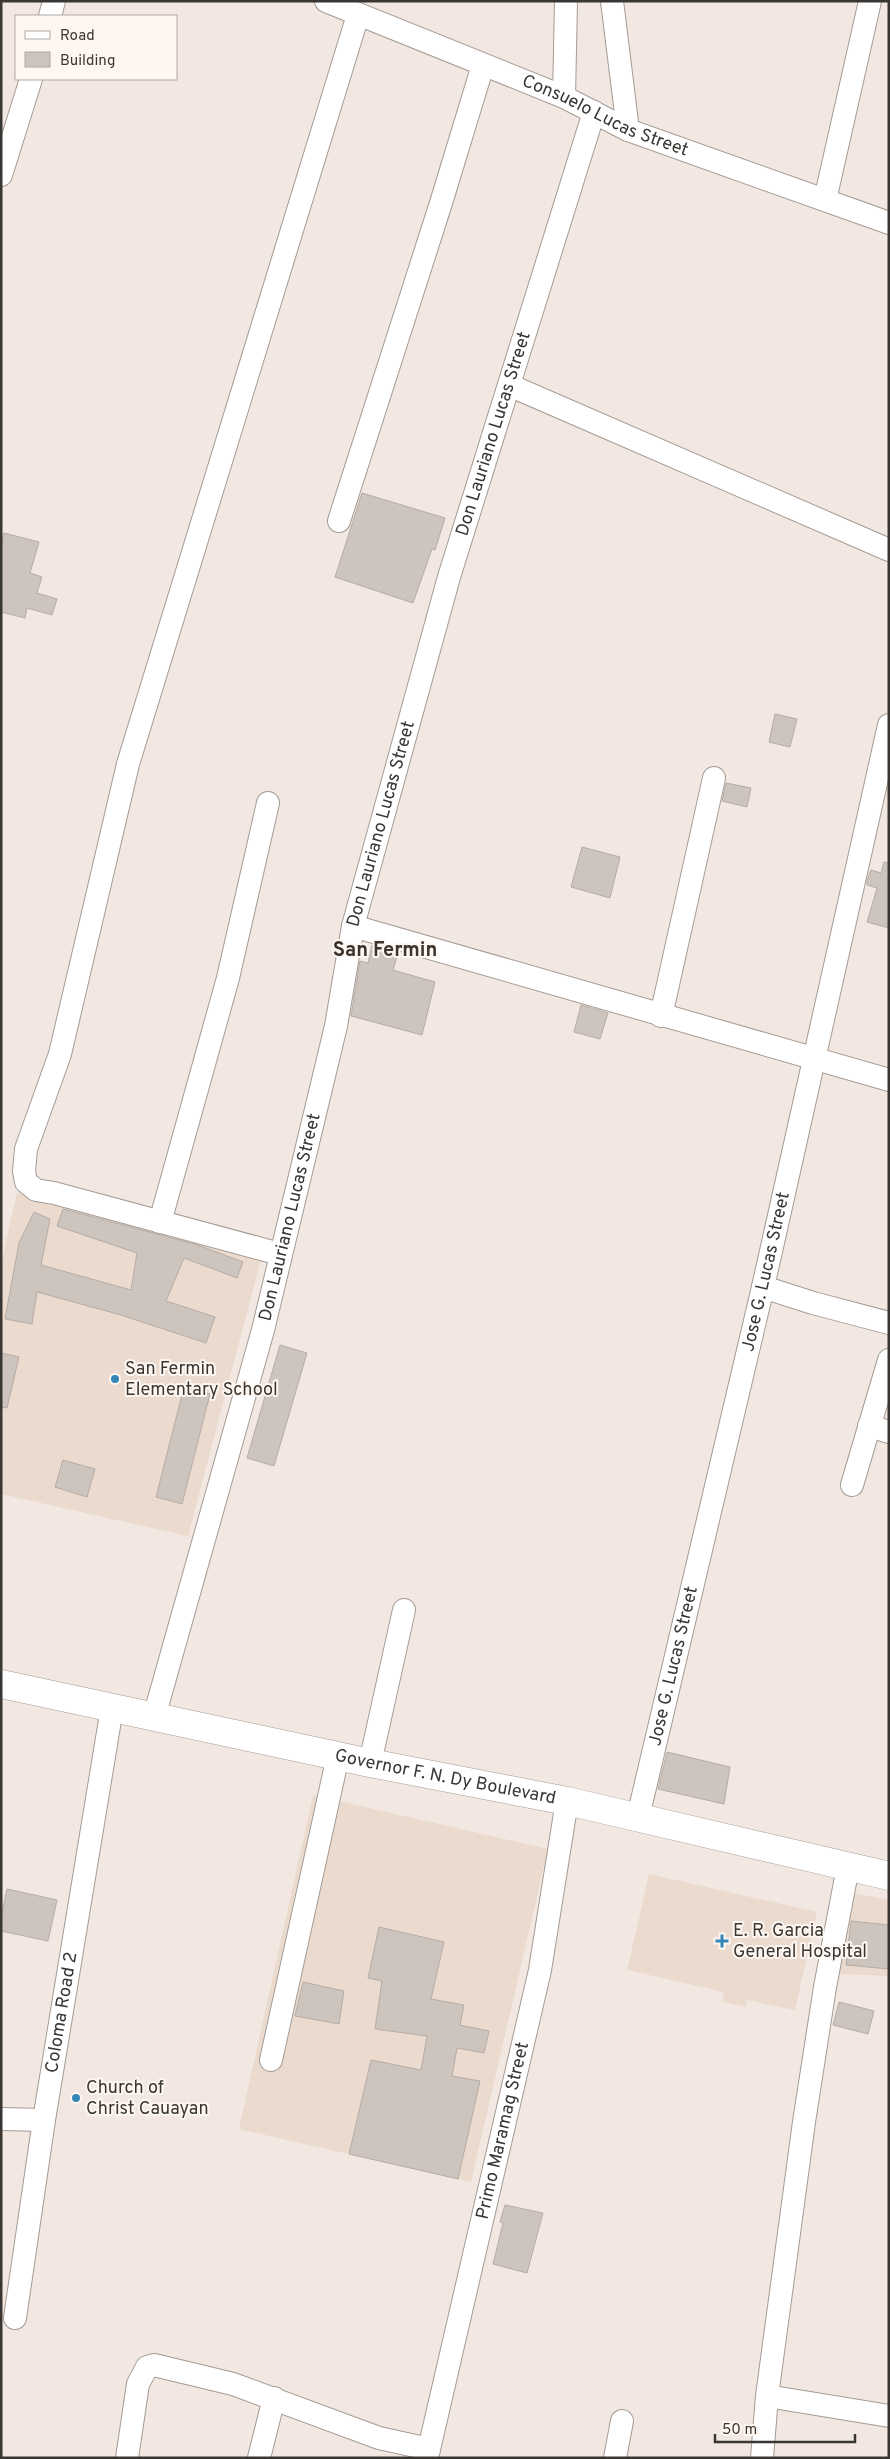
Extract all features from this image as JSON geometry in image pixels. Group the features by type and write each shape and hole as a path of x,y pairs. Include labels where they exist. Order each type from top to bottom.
{"highway":[{"name":"Governor F. N. Dy Boulevard","path":"1,1684 370,1763 568,1800 889,1876"}],"street":[{"path":"50,15 54,1"},
{"name":"Consuelo Lucas Street","path":"326,1 564,97 628,130 889,223"},
{"path":"564,97 566,1"},
{"path":"612,1 628,130"},
{"path":"825,200 870,1"},
{"path":"280,1254 54,1193 36,1190 26,1182 24,1171 26,1150 60,1054 130,755 358,15"},
{"path":"338,521 442,203 483,65"},
{"path":"1,175 30,80"},
{"name":"Don Lauriano Lucas Street","path":"154,1717 232,1446 262,1330 336,1026 353,926 449,577 594,112"},
{"path":"509,385 889,550"},
{"name":"Jose G. Lucas Street","path":"638,1817 763,1287 889,725"},
{"path":"660,1016 714,778"},
{"path":"160,1222 228,978 268,803"},
{"path":"353,926 660,1016 889,1080"},
{"path":"763,1287 889,1323"},
{"path":"852,1485 879,1429 889,1360"},
{"path":"370,1763 404,1610"},
{"name":"Coloma Road 2","path":"15,2318 44,2120 112,1708"},
{"path":"271,2060 338,1756"},
{"name":"Primo Maramag Street","path":"428,2453 540,1970 568,1800"},
{"path":"762,2458 767,2396 822,2006 848,1867"},
{"path":"1,2119 44,2120"},
{"path":"127,2458 138,2384 147,2367 154,2365 168,2366 233,2384 379,2438 428,2453"},
{"path":"767,2396 889,2416"},
{"path":"259,2458 274,2398"},
{"path":"615,2458 622,2421"}],"shaded area":[{"name":"San Fermin Elementary School","path":"17,1193 262,1256 188,1536 1,1494 1,1263"},
{"path":"313,1795 548,1849 471,2182 239,2129"},
{"name":"E. R. Garcia General Hospital","path":"649,1874 817,1912 795,2010 747,2000 745,2007 722,2002 724,1992 627,1970"},
{"path":"853,1893 889,1900 889,1976 839,1974"}],"building":[{"path":"362,493 445,518 435,550 432,549 413,603 335,577"},
{"path":"4,533 39,542 30,573 42,577 37,593 57,599 52,615 27,608 25,618 1,612 1,544"},
{"path":"775,714 797,719 790,747 769,742"},
{"path":"726,783 751,788 747,807 722,801"},
{"path":"582,847 620,857 610,898 571,887"},
{"path":"884,862 889,863 889,928 867,922 877,888 867,885 867,881 871,870 881,873"},
{"path":"372,945 398,953 393,970 435,982 422,1035 351,1016 360,961 368,963"},
{"path":"581,1005 608,1013 600,1039 574,1032"},
{"path":"63,1209 198,1245 243,1262 237,1278 184,1258 166,1301 215,1317 206,1343 121,1315 37,1292 32,1324 5,1319 19,1243 34,1212 50,1219 41,1265 131,1290 137,1253 57,1226"},
{"path":"280,1345 307,1353 274,1466 247,1458"},
{"path":"1,1353 19,1357 7,1408 1,1407"},
{"path":"184,1387 210,1394 182,1504 156,1497"},
{"path":"63,1460 95,1469 87,1497 55,1487"},
{"path":"667,1752 730,1767 724,1804 658,1789"},
{"path":"7,1889 57,1900 48,1941 1,1931 1,1917"},
{"path":"851,1921 889,1925 889,1969 846,1965"},
{"path":"379,1927 444,1942 431,1999 464,2005 460,2025 489,2031 484,2053 457,2048 452,2076 480,2081 458,2179 349,2154 371,2060 421,2070 427,2036 375,2029 382,1981 368,1978"},
{"path":"303,1982 344,1991 339,2024 295,2016"},
{"path":"839,2002 874,2011 868,2034 833,2025"},
{"path":"505,2205 543,2213 527,2273 493,2264 503,2223 500,2222"}],"place":[{"name":"San Fermin Elementary School","path":"115,1379"},
{"name":"E. R. Garcia General Hospital","path":"722,1941"},
{"name":"Church of Christ Cauayan","path":"76,2098"}],"district":[{"name":"San Fermin","path":"385,951"}]}
